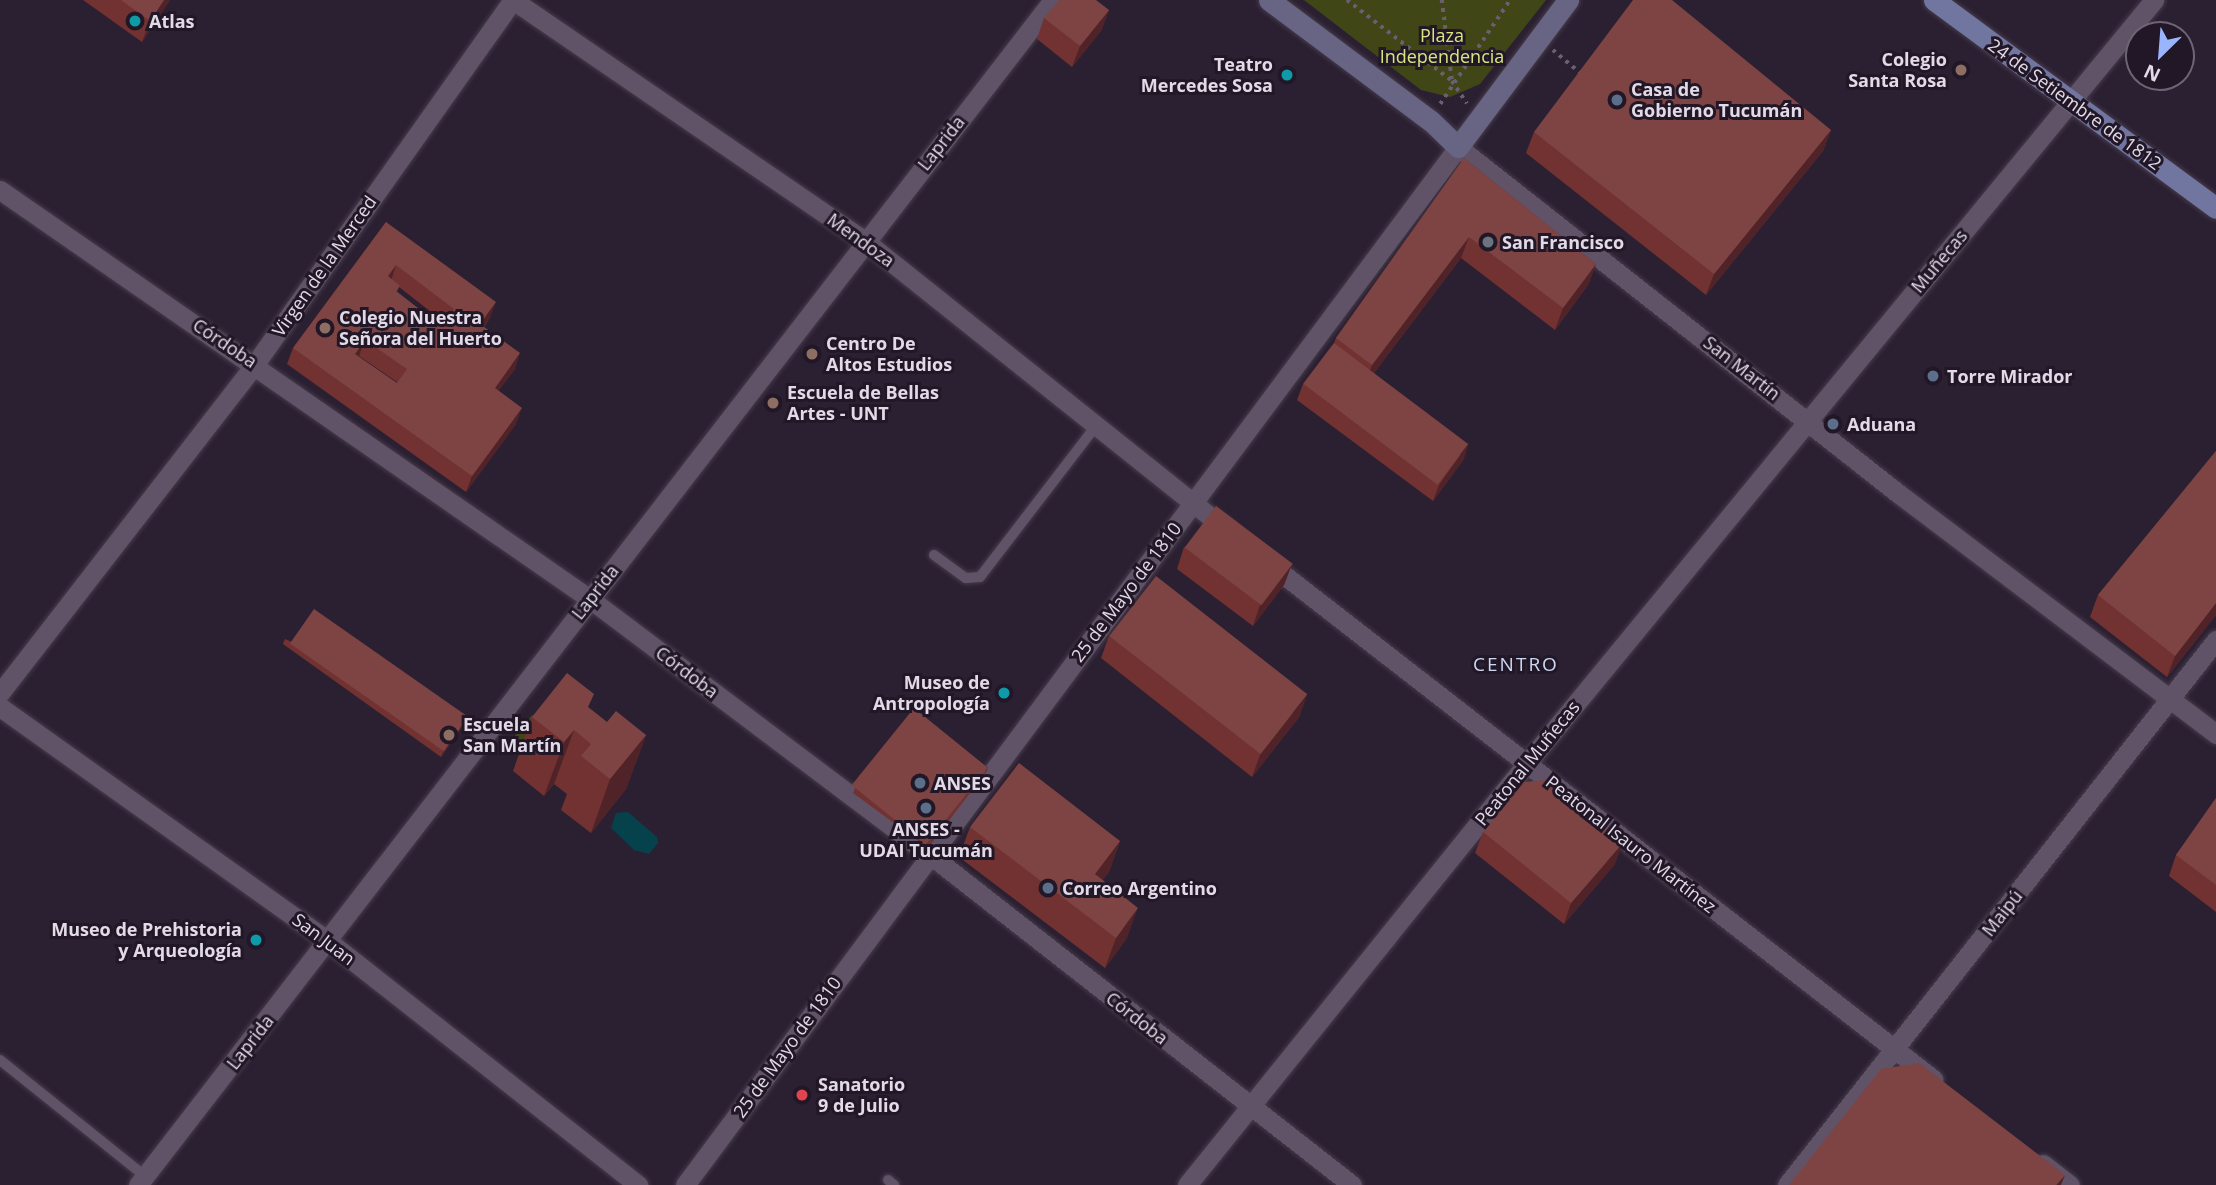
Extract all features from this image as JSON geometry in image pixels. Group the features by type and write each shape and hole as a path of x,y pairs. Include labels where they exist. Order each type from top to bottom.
{"main road":[{"name":"San Martín","path":"1269,0 1431,121 1458,147"},
{"name":"25 de Mayo de 1810","path":"1458,147 1568,0"},
{"name":"24 de Setiembre de 1812","path":"1934,0 2216,208"}],"street":[{"name":"Mendoza","path":"513,0 865,241 1192,503"},
{"name":"Virgen de la Merced","path":"0,693 255,364 513,0"},
{"name":"Laprida","path":"142,1180 1053,0"},
{"name":"Muñecas","path":"1808,420 2154,0"},
{"name":"San Martín","path":"1458,147 1899,494 2216,734"},
{"name":"25 de Mayo de 1810","path":"685,1185 1458,147"},
{"name":"Córdoba","path":"0,190 255,364 590,599 929,854 1250,1108 1352,1185"},
{"name":"Peatonal Muñecas","path":"1187,1185 1808,420"},
{"name":"Peatonal Isauro Martínez","path":"1192,503 1947,1090"},
{"name":"Maipú","path":"1787,1185 2216,640"},
{"name":"San Juan","path":"0,707 328,941 638,1185"},
{"path":"2022,1148 2070,1185"}],"lane":[{"path":"934,555 965,578 980,576 1096,426"},
{"path":"0,1059 142,1180"}],"path":[{"path":"1347,0 1452,81 1477,120"},
{"path":"1442,0 1452,81"},
{"path":"1431,121 1452,81 1510,0"},
{"path":"1538,38 1583,75"}],"green space":[{"name":"Plaza Independencia","path":"1304,0 1546,0 1480,84 1450,97 1421,90"},
{"path":"532,715 547,727 527,752 512,740"}],"shaded area":[{"path":"628,812 657,837 658,843 649,854 634,850 611,828 616,813"}],"building":[{"path":"121,0 164,0 150,21"},
{"path":"1059,0 1096,0 1109,10 1080,46 1044,18"},
{"path":"1633,0 1672,0 1831,130 1714,274 1534,132"},
{"path":"1464,158 1596,264 1563,308 1469,237 1372,365 1336,338"},
{"path":"386,222 496,302 480,324 520,353 495,388 522,408 472,476 293,348","holes":["396,265 454,309 441,326 396,291 400,286 388,276","365,340 407,369 397,383 355,354"]},
{"path":"1334,343 1468,444 1437,485 1303,384"},
{"path":"2216,451 2216,603 2175,656 2098,595"},
{"path":"1216,506 1293,564 1261,605 1185,548"},
{"path":"1156,576 1307,694 1261,754 1109,636"},
{"path":"314,609 468,717 444,751 290,643"},
{"path":"567,673 594,694 588,707 607,722 616,711 646,735 610,779 581,756 591,744 574,730 564,742 532,717"},
{"name":"ANSES","path":"914,708 988,768 926,845 852,785"},
{"path":"1019,763 1120,841 1095,874 1138,908 1116,938 970,827"},
{"path":"1546,780 1623,843 1571,903 1483,832 1523,782"},
{"path":"2216,798 2216,885 2176,855"},
{"path":"1919,1063 2065,1175 2056,1185 1789,1185 1881,1069"}],"place":[{"name":"Atlas","path":"135,21"},
{"name":"Colegio Santa Rosa","path":"1961,70"},
{"name":"Teatro Mercedes Sosa","path":"1287,75"},
{"name":"Casa de Gobierno Tucumán","path":"1617,100"},
{"name":"San Francisco","path":"1488,242"},
{"name":"Colegio Nuestra Señora del Huerto","path":"325,328"},
{"name":"Centro De Altos Estudios","path":"812,354"},
{"name":"Torre Mirador","path":"1933,376"},
{"name":"Escuela de Bellas Artes - UNT","path":"773,403"},
{"name":"Aduana","path":"1833,424"},
{"name":"Museo de Antropología","path":"1004,693"},
{"name":"Escuela San Martín","path":"449,735"},
{"name":"ANSES","path":"920,783"},
{"name":"ANSES - UDAI Tucumán","path":"926,808"},
{"name":"Correo Argentino","path":"1048,888"},
{"name":"Museo de Prehistoria y Arqueología","path":"256,940"},
{"name":"Sanatorio 9 de Julio","path":"802,1095"}],"district":[{"name":"CENTRO","path":"1516,665"}]}
